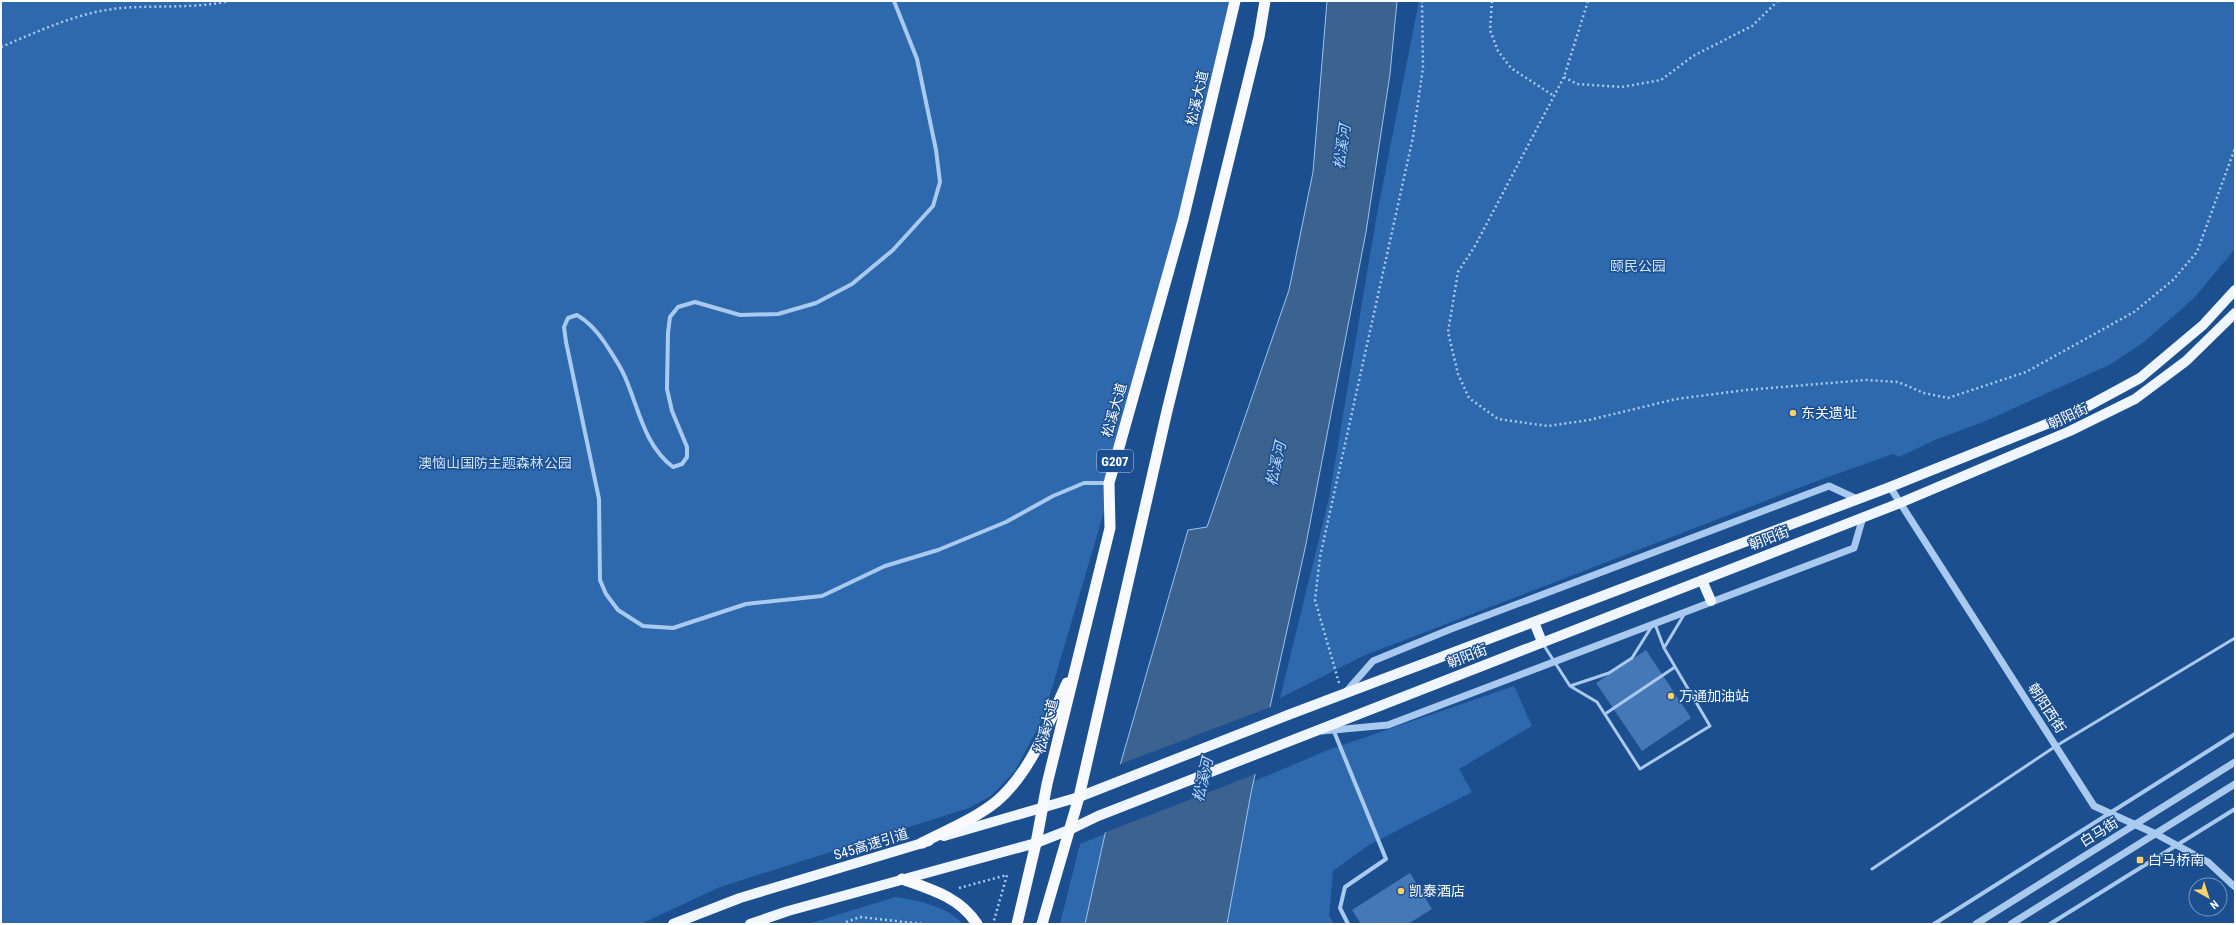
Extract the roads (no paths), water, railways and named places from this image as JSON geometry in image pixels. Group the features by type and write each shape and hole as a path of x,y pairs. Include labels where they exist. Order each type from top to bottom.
{"highway":[{"name":"松溪大道","path":"1017,924 1036,843 1041,807 1110,528 1109,483 1183,220 1235,1"},
{"name":"G207","path":"1042,924 1079,797 1168,411 1257,44 1265,1"},
{"path":"922,843 987,808 1010,787 1026,767 1077,660"},
{"path":"902,879 951,899 965,910 976,924"}],"main road":[{"name":"朝阳街","path":"1106,787 1288,715 1890,487 2079,411 2140,378 2203,325 2235,290"},
{"name":"朝阳街","path":"1069,830 1098,816 1314,732 1333,728 1542,642 1900,503 2070,432 2135,399 2186,361 2235,312"},
{"path":"1702,580 1711,602"},
{"path":"1534,622 1542,642"},
{"name":"S45高速引道","path":"673,924 740,898 1041,807 1079,797 1106,787"},
{"path":"750,924 902,879 1036,843 1069,830"}],"street":[{"path":"894,1 917,60 936,150 940,182 933,206 893,250 852,284 816,303 778,314 740,315 695,302 678,307 670,316 668,333 667,389 672,410 687,447 687,457 682,464 673,467 664,460 654,447 642,425 625,377 599,334 587,321 577,315 568,318 564,327 566,342 599,499 600,580 606,594 618,610 627,617 644,626 658,629 673,628 746,604 822,596 885,566 938,550 1006,522 1053,496 1084,484 1109,483"},
{"path":"1343,695 1373,661 1451,629 1829,486 1857,499"},
{"name":"朝阳西街","path":"1890,487 2094,806 2156,834 2208,862 2235,887"},
{"path":"1348,924 1340,908 1345,887 1386,859 1333,728 1388,725 1553,661 1854,548 1863,517"},
{"path":"1934,924 2235,734"},
{"name":"白马街","path":"1976,924 2235,762"},
{"path":"2012,924 2235,784"},
{"path":"2050,924 2235,809"}],"lane":[{"path":"1664,648 1686,611"},
{"path":"1542,642 1570,686 1597,702 1640,768 1710,726 1664,648 1654,623"},
{"path":"1570,686 1609,673 1632,658 1654,623"},
{"path":"1872,869 2056,746 2235,638"},
{"path":"1605,714 1675,667"}],"water":[{"name":"松溪河","path":"1327,1 1397,1 1390,74 1366,232 1306,544 1251,793 1227,924 1085,924 1121,762 1188,530 1207,527 1289,290 1313,172"}],"place":[{"name":"东关遗址","path":"1793,413"},
{"name":"万通加油站","path":"1671,696"},
{"name":"白马桥南","path":"2140,860"},
{"name":"凯泰酒店","path":"1401,891"}],"park label":[{"name":"颐民公园","path":"1638,266"},
{"name":"澳恼山国防主题森林公园","path":"495,463"}]}
